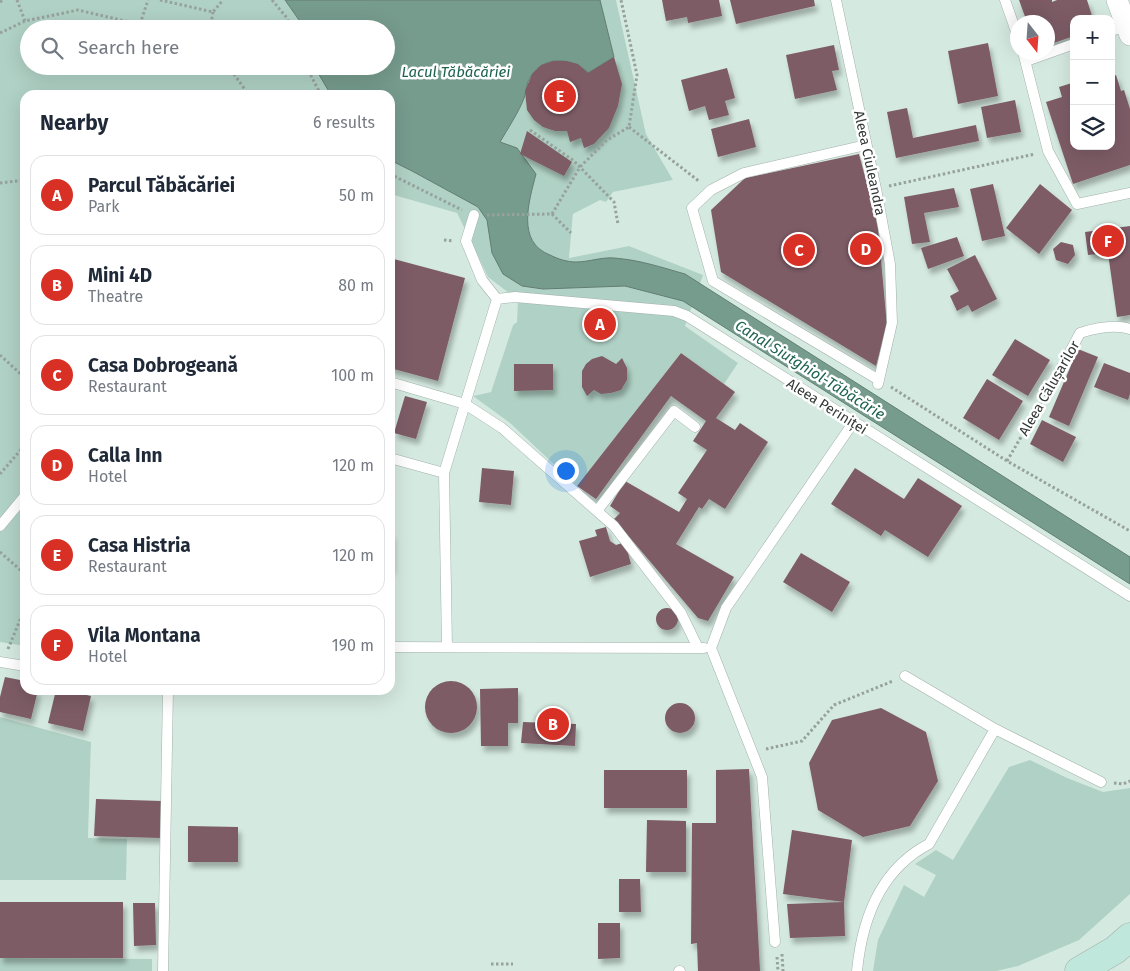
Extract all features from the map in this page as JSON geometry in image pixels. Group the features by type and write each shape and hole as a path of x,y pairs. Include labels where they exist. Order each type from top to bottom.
{"main road":[{"path":"1079,971 1115,950 1130,938"}],"street":[{"path":"1117,0 1123,31"}],"lane":[{"name":"Aleea Ciuleandra","path":"836,0 890,264 892,323 877,386"},
{"path":"1005,0 1010,15"},
{"path":"1055,49 1070,45"},
{"path":"1025,60 1048,151 1077,204 1130,193"},
{"path":"866,145 744,173 710,190 692,208 713,281 877,386"},
{"path":"447,647 444,474 497,299 482,280 466,241 474,216"},
{"name":"Aleea Periniței","path":"497,299 515,297 674,310 687,316 857,418 1130,596"},
{"name":"Aleea Călușarilor","path":"1056,378 1080,333 1094,328 1122,327 1130,329"},
{"path":"395,383 465,404 502,428 614,526 681,613 698,648"},
{"path":"597,511 674,411 695,427"},
{"path":"775,942 762,777 711,648 726,608 857,418"},
{"path":"395,459 444,474"},
{"path":"0,526 20,502"},
{"path":"395,646 711,648"},
{"path":"1,662 20,665"},
{"path":"905,676 995,729 1102,782"},
{"path":"163,971 165,695"},
{"path":"857,971 860,944 872,907 891,872 914,852 929,844 995,729"}],"path":[{"path":"17,0 24,20 78,10 122,20"},
{"path":"141,20 148,0"},
{"path":"160,0 213,12"},
{"path":"212,20 213,12 223,0"},
{"path":"272,0 288,20"},
{"path":"552,214 580,167 607,140 629,127 638,76 621,0"},
{"path":"0,33 20,22"},
{"path":"235,75 245,90"},
{"path":"311,75 318,90"},
{"path":"629,127 710,190"},
{"path":"530,130 574,161 614,202 618,224"},
{"path":"905,183 1048,151"},
{"path":"395,176 461,209"},
{"path":"0,183 20,181"},
{"path":"474,216 552,214"},
{"path":"552,214 571,233"},
{"path":"0,355 20,373"},
{"name":"Aleea Călușarilor","path":"1007,461 1056,378"},
{"path":"857,418 877,386 1130,531"},
{"path":"0,474 20,452"},
{"path":"0,552 20,570"},
{"path":"1,662 20,619"},
{"path":"752,752 802,741 834,705 905,676"},
{"path":"490,964 513,964"}],"shaded area":[{"path":"0,0 616,0 646,134 673,180 613,192 606,202 600,200 573,214 569,258 629,246 703,275 685,326 738,363 724,384 681,353 577,486 510,423 473,396 491,392 513,325 517,322 518,296 509,293 488,277 457,213 395,195 395,90 20,90 20,645 0,642"},
{"path":"616,0 1130,0 1130,971 152,971 152,960 0,958 0,880 125,880 127,840 88,839 91,742 0,717 0,642 20,645 20,695 395,695 395,195 457,213 488,277 518,296 517,322 513,325 491,392 473,396 510,423 577,486 681,353 723,384 738,363 685,326 702,275 629,246 569,258 573,214 613,192 673,180 646,134"},
{"path":"0,717 91,742 88,838 127,839 126,880 0,880"},
{"path":"1030,760 1067,778 1103,792 1130,788 1130,894 1079,940 1018,966 996,971 873,971 878,940 904,885 924,897 936,875 915,864 936,850 953,860 1009,767"},
{"path":"0,958 152,959 152,971 0,971"}],"water":[{"name":"Lacul Tăbăcăriei","path":"285,0 600,0 614,57 588,73 566,61 543,64 528,81 520,108 500,142 517,148 536,174 530,196 528,220 532,241 539,249 563,260 581,262 609,258 633,260 685,274 1130,557 1130,584 683,301 625,286 543,289 522,286 503,274 492,253 487,220 478,207 395,162 395,90 328,90 319,75 395,75 395,20 299,20"}],"building":[{"path":"662,0 719,0 722,16 688,23 687,17 666,21"},
{"path":"730,0 814,0 815,6 736,24"},
{"path":"1019,0 1052,0 1052,2 1057,0 1087,0 1092,15 1070,15 1070,37 1055,43 1055,15 1024,15"},
{"path":"988,43 998,96 958,104 948,51"},
{"path":"834,45 839,70 832,71 837,90 795,99 786,55"},
{"path":"614,57 622,84 618,106 609,128 594,144 584,148 581,138 570,142 567,131 555,131 543,127 534,120 527,110 525,91 532,74 541,65 553,61 566,61 578,64 588,73"},
{"path":"727,68 735,98 725,101 729,115 709,120 705,106 689,111 681,80"},
{"path":"1115,75 1121,91 1124,90 1130,109 1130,165 1073,184 1046,102 1062,97 1059,87 1070,84 1070,150 1115,150"},
{"path":"1015,100 1021,132 987,138 981,107"},
{"path":"907,108 913,138 976,125 979,141 896,158 887,112"},
{"path":"749,119 756,147 718,157 711,129"},
{"path":"527,131 572,162 564,176 520,154"},
{"path":"859,154 878,227 887,326 876,366 721,272 711,210 745,178"},
{"path":"993,184 1005,236 982,241 970,189"},
{"path":"1040,184 1072,210 1039,254 1006,228"},
{"path":"954,188 959,207 924,213 930,242 912,244 904,197"},
{"path":"1130,226 1130,315 1117,317 1108,253 1088,255 1085,232"},
{"path":"957,237 964,256 928,269 921,248"},
{"path":"1061,242 1073,245 1075,255 1068,264 1056,260 1053,249"},
{"path":"975,255 997,299 972,312 968,305 957,311 950,296 959,291 947,269"},
{"path":"395,259 465,278 438,381 395,369"},
{"path":"1015,339 1050,360 1028,396 992,375"},
{"path":"1078,349 1098,357 1069,426 1049,417"},
{"path":"681,353 735,392 716,418 735,430 740,423 768,442 725,509 709,499 702,509 699,507 676,544 734,577 708,621 698,618 614,519 620,513 610,506 625,481 679,512 687,499 678,493 707,450 693,441 706,421 671,396 596,499 577,486"},
{"path":"602,356 616,364 622,358 627,368 627,380 621,390 601,394 594,390 587,396 582,387 582,371 592,359"},
{"path":"1104,363 1130,373 1130,394 1128,400 1094,387"},
{"path":"514,364 553,364 553,390 514,391"},
{"path":"987,379 1023,401 999,440 963,418"},
{"path":"405,396 427,402 416,439 395,433"},
{"path":"1042,420 1076,437 1063,462 1030,444"},
{"path":"482,468 514,471 511,505 479,502"},
{"path":"855,468 904,499 918,478 962,506 928,557 885,530 881,536 831,504"},
{"path":"606,527 610,541 616,545 625,542 631,564 590,577 579,541 597,536 595,530"},
{"path":"801,553 850,582 832,612 783,582"},
{"path":"667,608 675,611 678,619 675,627 667,630 659,627 656,619 659,611"},
{"path":"5,677 20,680 20,695 37,695 31,719 0,712 0,697"},
{"path":"446,681 456,681 470,688 477,702 477,712 470,726 456,733 446,733 436,729 429,722 425,712 425,702 429,692 436,685"},
{"path":"518,688 518,723 508,723 508,746 481,746 480,689"},
{"path":"55,695 91,696 83,731 48,723"},
{"path":"680,703 691,707 695,718 691,729 680,733 669,729 665,718 669,707"},
{"path":"881,708 926,732 938,781 910,826 863,837 818,810 809,763 832,720"},
{"path":"523,722 576,724 575,746 521,743"},
{"path":"749,769 760,971 698,971 697,943 691,944 692,823 716,823 716,770"},
{"path":"604,770 687,770 687,808 604,808"},
{"path":"96,799 162,801 160,838 94,836"},
{"path":"647,820 686,821 686,872 646,872"},
{"path":"188,826 238,827 238,862 188,862"},
{"path":"792,830 852,840 844,902 783,894"},
{"path":"619,879 640,879 641,912 619,912"},
{"path":"0,902 123,902 123,958 0,958"},
{"path":"844,902 845,936 790,938 787,904"},
{"path":"133,903 155,903 156,945 134,946"},
{"path":"598,923 620,923 620,958 598,959"}],"place":[{"name":"Casa Histria","path":"560,96"},
{"name":"Vila Montana","path":"1108,241"},
{"name":"Calla Inn","path":"866,249"},
{"name":"Casa Dobrogeană","path":"799,250"},
{"name":"Parcul Tăbăcăriei","path":"600,324"},
{"name":"Mini 4D","path":"553,724"}],"water label":[{"name":"Canal Siutghiol-Tăbăcărie","path":"810,370"}]}
